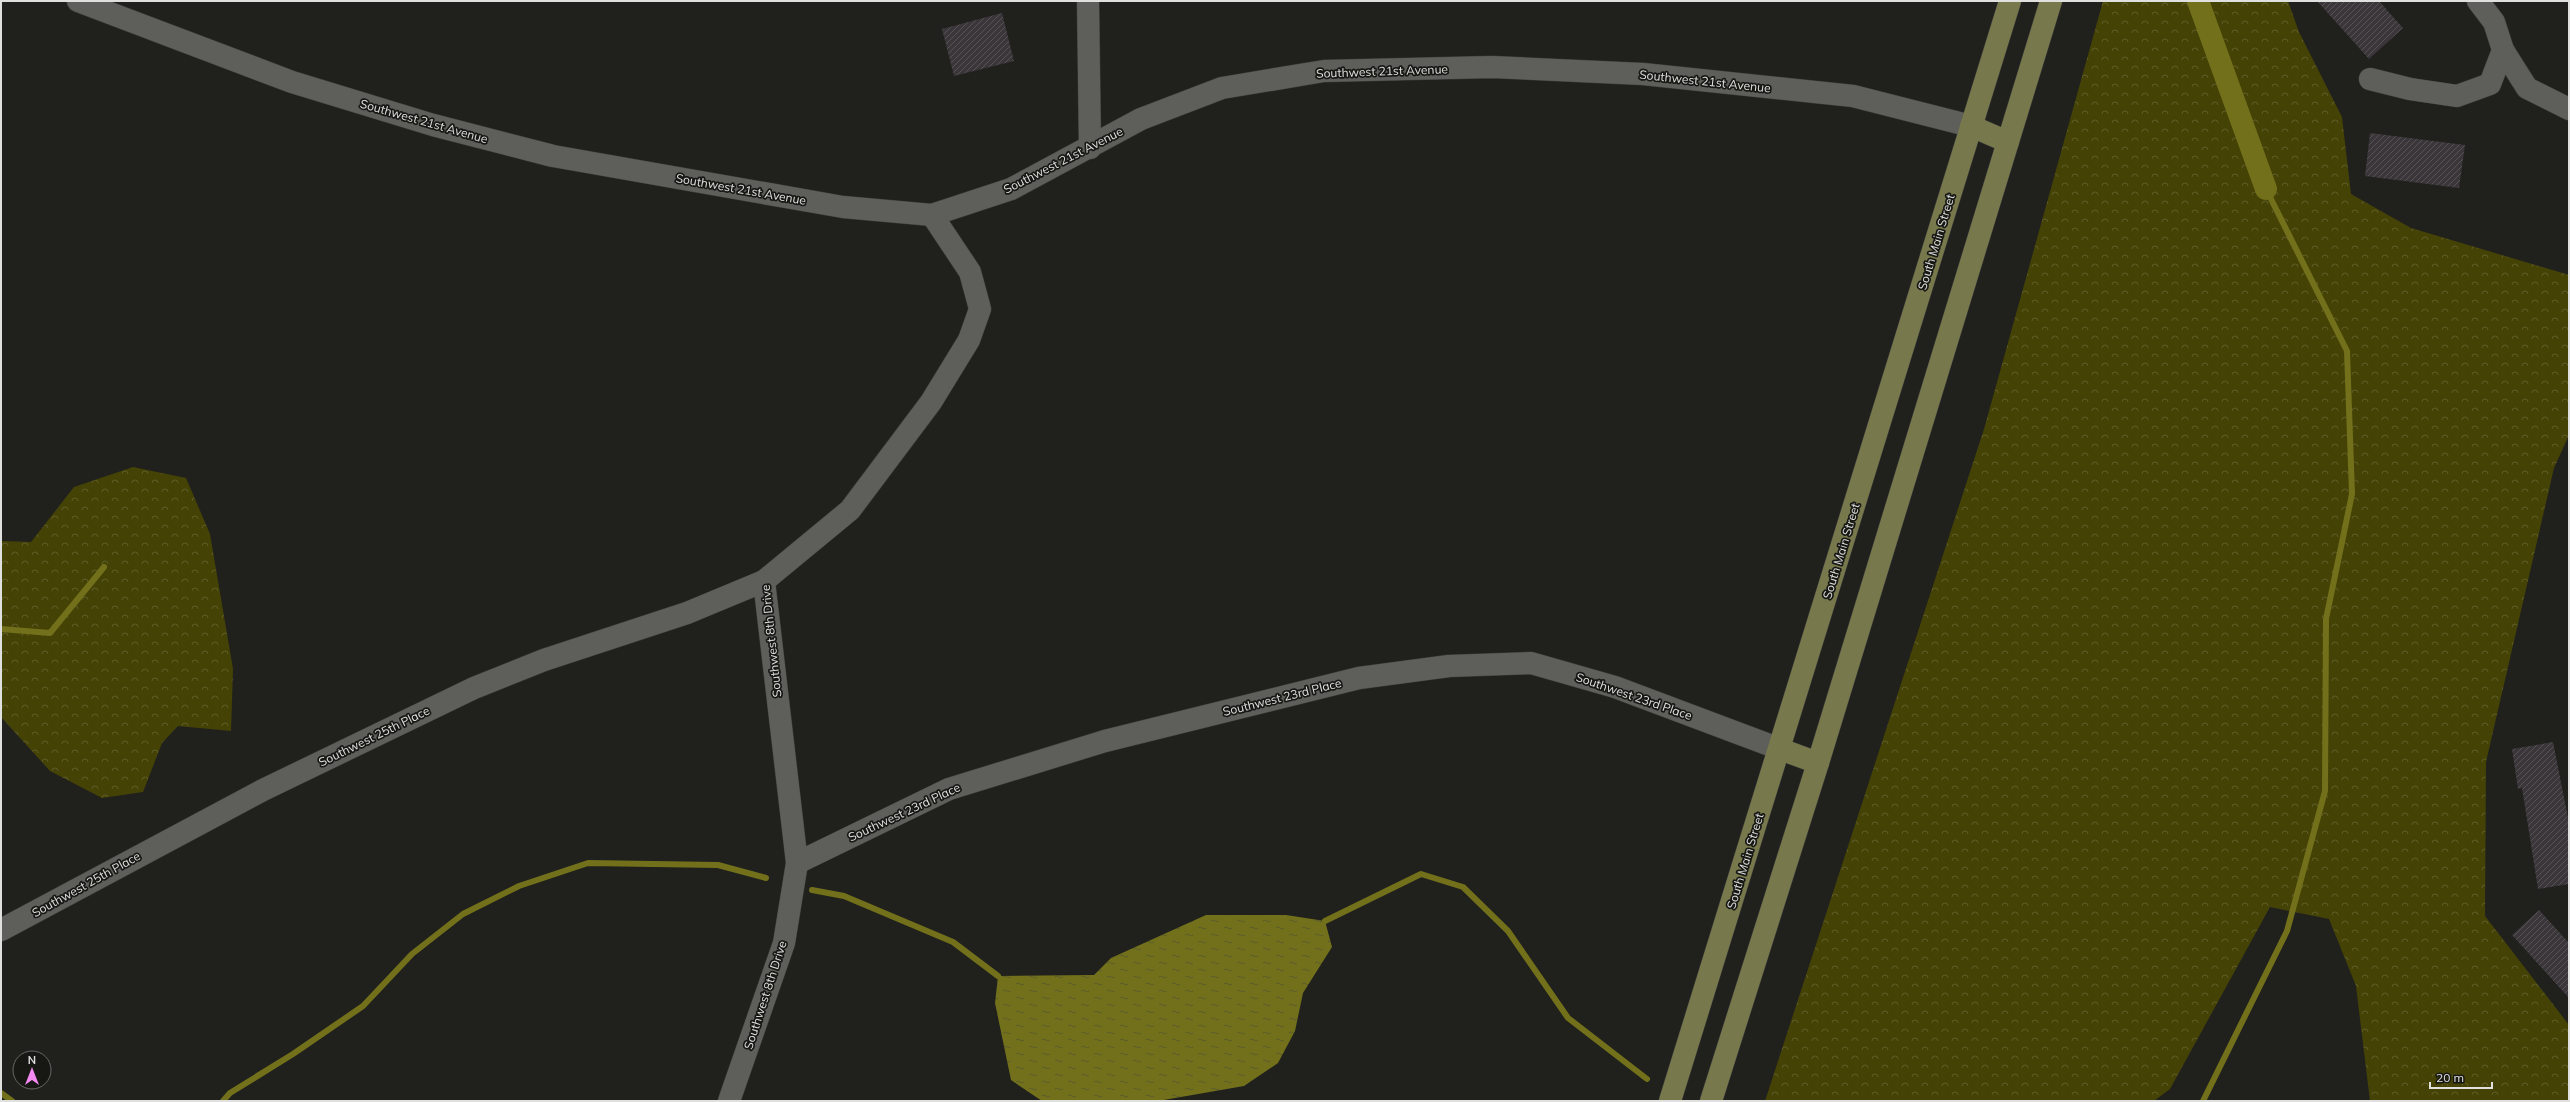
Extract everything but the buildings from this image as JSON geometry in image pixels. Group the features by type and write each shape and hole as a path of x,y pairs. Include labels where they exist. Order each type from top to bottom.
{"main road":[{"name":"South Main Street","path":"1670,1101 2010,1"},
{"path":"1711,1101 1818,764 2051,1"},
{"path":"1972,126 2008,142"},
{"path":"1780,749 1818,764"}],"street":[{"name":"Southwest 21st Avenue","path":"78,1 292,82 433,125 553,156 843,207 932,215 1011,189 1141,120 1222,88 1331,71 1492,67 1643,74 1852,96 1972,126"},
{"path":"1088,1 1090,148"},
{"path":"2478,1 2494,22 2503,50 2527,88 2569,109"},
{"path":"2370,80 2410,89 2457,96 2490,84 2503,50"},
{"name":"Southwest 8th Drive","path":"729,1101 784,943 797,863 764,580 850,510 931,402 969,340 980,309 970,272 932,215"},
{"name":"Southwest 25th Place","path":"1,930 263,790 474,688 544,660 687,613 764,580"},
{"name":"Southwest 23rd Place","path":"797,863 948,789 1105,741 1358,678 1449,666 1531,662 1615,687 1780,749"}],"green space":[{"path":"2103,1 2288,1 2299,32 2342,117 2351,194 2411,228 2569,275 2569,435 2554,468 2486,762 2485,916 2569,1025 2569,1101 2370,1101 2356,986 2329,919 2270,907 2170,1089 2154,1101 1765,1101 1984,429"},
{"path":"133,467 186,478 210,534 233,669 231,731 178,726 162,743 143,792 102,798 50,771 1,717 1,541 31,542 74,487"}],"water":[{"path":"1206,915 1286,915 1325,921 1332,947 1303,993 1295,1031 1278,1063 1244,1086 1158,1101 1042,1101 1011,1080 995,1003 998,976 1094,975 1111,958"}],"waterway":[{"path":"2198,1 2266,189"},
{"path":"2203,1101 2287,931 2325,791 2326,619 2352,494 2347,351 2266,189"},
{"path":"1,629 50,633 104,567"},
{"path":"223,1101 230,1093 293,1054 363,1006 412,954 463,914 519,886 588,863 718,865 766,878"},
{"path":"1325,921 1421,874 1463,887 1508,931 1568,1018 1647,1079"},
{"path":"812,890 844,896 953,942 998,976"},
{"path":"1,1093 12,1101"}]}
